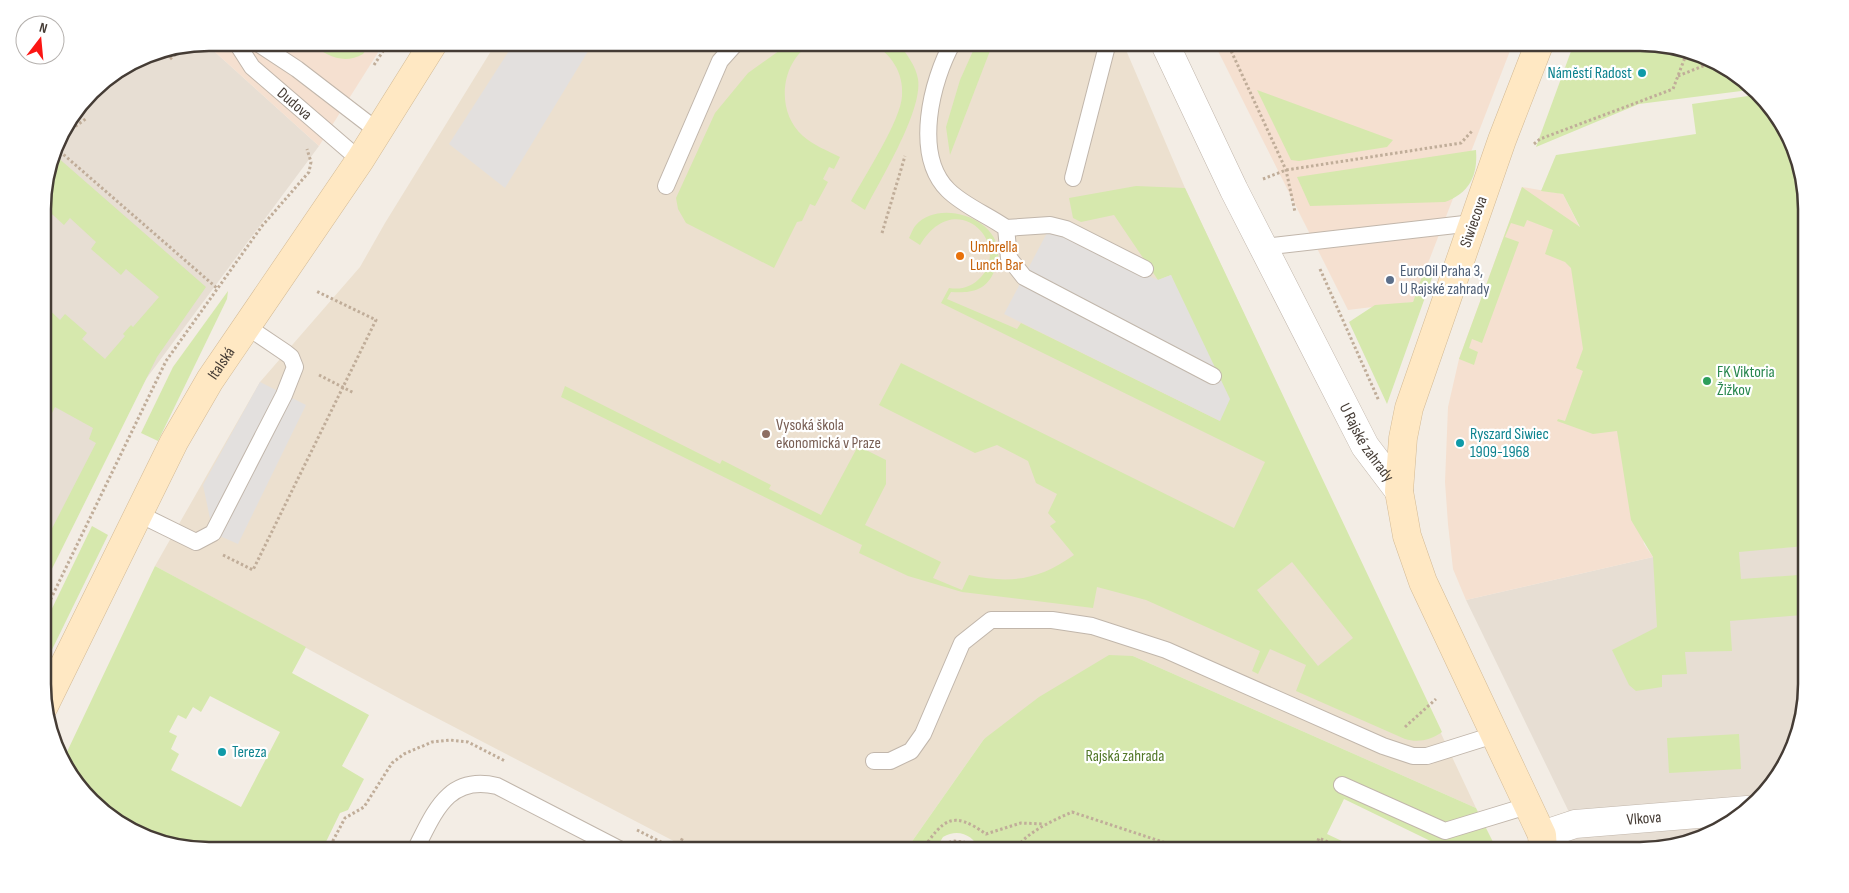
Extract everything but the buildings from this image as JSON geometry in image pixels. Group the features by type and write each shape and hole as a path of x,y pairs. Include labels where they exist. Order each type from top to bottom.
{"street":[{"name":"Italská","path":"52,691 174,442 210,380 360,160 428,51"},
{"name":"U Rajské zahrady","path":"1168,51 1234,190 1365,446 1399,491 1407,536 1423,582 1527,806 1541,841"},
{"name":"Siwiecova","path":"1399,491 1403,438 1410,408 1502,140 1537,51"},
{"name":"Vlkova","path":"1545,841 1575,824 1732,811"}],"lane":[{"name":"Dudova","path":"242,51 252,67 360,160"},
{"name":"Dudova","path":"270,51 297,69 378,132"},
{"path":"666,186 720,61 729,51"},
{"path":"948,51 934,88 929,116 931,156 936,176 949,191 1006,228 1050,225 1066,229 1146,269"},
{"path":"1072,178 1106,51"},
{"path":"1263,247 1473,223"},
{"path":"1006,228 1009,258 1024,277 1213,376"},
{"path":"139,514 196,542 213,533 294,373 295,367 291,357 246,326"},
{"path":"874,760 890,761 912,751 923,734 962,643 991,620 1052,620 1092,626 1130,637 1166,650 1382,746 1412,756 1427,756 1494,735"},
{"path":"418,842 437,808 450,793 466,785 483,783 497,786 605,842"},
{"path":"1342,785 1445,831 1527,806"}],"path":[{"path":"374,65 383,51"},
{"path":"1231,51 1286,170 1295,212"},
{"path":"1234,190 1286,170 1461,143 1474,129 1529,150 1540,139 1673,89 1685,58"},
{"path":"1678,76 1704,65"},
{"path":"76,126 87,118"},
{"path":"51,598 166,361 265,222 309,172 311,162 306,147"},
{"path":"62,153 218,289"},
{"path":"1320,269 1380,403"},
{"path":"196,542 253,570 376,320 316,290"},
{"path":"330,380 354,393"},
{"path":"1382,746 1436,699"},
{"path":"1020,841 1044,824 1072,812 1161,841"},
{"path":"928,842 946,822 952,820 963,820 986,834 1021,823 1044,824"},
{"path":"681,842 683,837"}],"shaded area":[{"path":"214,51 319,146 143,383 51,567 52,199 54,179 63,149 84,113 113,84 130,72 149,63 179,54"},
{"path":"214,51 379,51 319,146"},
{"name":"Vysoká škola ekonomická v Praze","path":"491,51 1126,51 1185,188 1476,808 1133,656 984,739 912,842 675,842 406,702 155,566 260,382 360,267"},
{"path":"509,51 588,51 505,188 449,144"},
{"path":"1218,51 1510,51 1413,302 1348,310"},
{"path":"1522,187 1563,194 1580,228 1644,544 1653,557 1466,600 1453,569 1448,524 1445,482 1448,407 1459,359"},
{"path":"1049,229 1158,280 1171,275 1230,399 1220,421 1004,314"},
{"path":"260,382 306,405 238,544 213,533 203,485"},
{"path":"1798,547 1798,684 1795,714 1786,744 1759,788 1744,803 1710,825 1670,839 1650,841 1571,841 1568,810 1466,600 1653,557"}],"green space":[{"path":"322,51 365,51 363,54 349,59 342,59"},
{"path":"779,51 802,51 794,61 785,87 785,101 788,114 794,126 803,136 840,157 834,169 829,167 823,179 828,182 815,206 810,204 802,221 797,222 774,268 686,223 678,209 676,198 715,113 748,73"},
{"path":"884,51 904,51 915,69 918,79 918,93 914,109 899,145 865,210 851,201 889,133 902,96 901,79 895,65"},
{"path":"973,51 990,51 950,155 946,127 960,80"},
{"name":"Náměstí Radost","path":"1571,51 1640,51 1670,54 1700,63 1719,72 1743,91 1639,104 1536,147"},
{"path":"1257,90 1393,140 1387,147 1299,161 1291,160"},
{"name":"FK Viktoria Žižkov","path":"1749,96 1765,113 1777,130 1792,168 1798,209 1798,547 1739,552 1741,579 1798,575 1798,615 1730,621 1732,651 1685,652 1687,674 1662,675 1662,687 1636,691 1629,685 1612,650 1657,627 1653,557 1631,520 1617,431 1593,434 1557,421 1558,419 1565,421 1583,371 1576,368 1583,349 1571,268 1565,262 1545,254 1553,230 1527,220 1524,227 1511,223 1505,237 1519,242 1482,343 1472,339 1469,348 1478,352 1474,365 1459,359 1522,187 1580,227 1563,194 1541,191 1556,155 1696,134 1692,104"},
{"path":"1476,150 1475,168 1470,182 1460,194 1445,202 1310,206 1297,177"},
{"path":"60,159 206,287 157,357 51,570 51,530 96,443 89,439 93,428 55,407 52,414 52,312 60,320 65,314 87,333 82,339 105,359 125,336 123,334 131,325 133,327 159,297 126,269 121,275 91,249 96,242 70,218 64,225 52,214 54,179"},
{"path":"1136,186 1185,188 1442,732 1424,740 1405,739 1296,691 1306,665 1270,649 1258,674 1252,671 1260,651 1146,600 1097,587 1093,608 962,592 908,576 859,553 862,545 561,397 565,386 720,464 722,460 771,485 769,489 821,515 858,446 886,460 886,484 865,525 941,562 933,578 962,590 969,575 998,579 1024,578 1049,570 1074,555 1050,526 1056,522 1048,513 1057,494 1036,483 1028,461 997,445 975,453 879,405 901,363 1234,528 1265,462 941,303 949,288 958,289 974,283 981,277 989,263 989,249 985,236 975,226 963,220 949,220 934,228 920,245 909,238 916,225 928,216 943,213 959,214 974,220 987,229 996,241 998,256 993,274 981,288 964,292 951,292 947,299 1017,329 1021,323 1220,421 1171,275 1158,280 1114,215 1081,222 1073,218 1069,198","holes":["1292,562 1353,638 1318,666 1257,590"]},
{"path":"1424,271 1434,272 1387,404 1349,322 1375,305 1413,302"},
{"path":"228,291 227,299 158,441 141,433 173,367"},
{"path":"92,526 108,535 51,652 51,610"},
{"path":"155,566 306,647 292,673 369,715 342,766 364,779 348,810 340,813 326,842 209,842 179,839 149,830 130,821 113,809 84,780 67,752","holes":["210,696 280,732 241,807 171,770 179,754 171,749 177,736 169,732 178,715 186,719 193,707 201,712"]},
{"name":"Rajská zahrada","path":"1109,655 1133,656 1476,808 1493,841 1431,841 1344,799 1327,834 1342,841 974,841 965,834 954,833 943,837 940,841 912,842 984,739 1039,697"},
{"path":"1739,734 1741,769 1669,773 1667,738"}],"place":[{"name":"Náměstí Radost","path":"1642,73"},
{"name":"Umbrella Lunch Bar","path":"960,256"},
{"name":"EuroOil Praha 3, U Rajské zahrady","path":"1390,280"},
{"name":"FK Viktoria Žižkov","path":"1707,381"},
{"name":"Vysoká škola ekonomická v Praze","path":"766,434"},
{"name":"Ryszard Siwiec 1909-1968","path":"1460,443"},
{"name":"Tereza","path":"222,752"}]}
